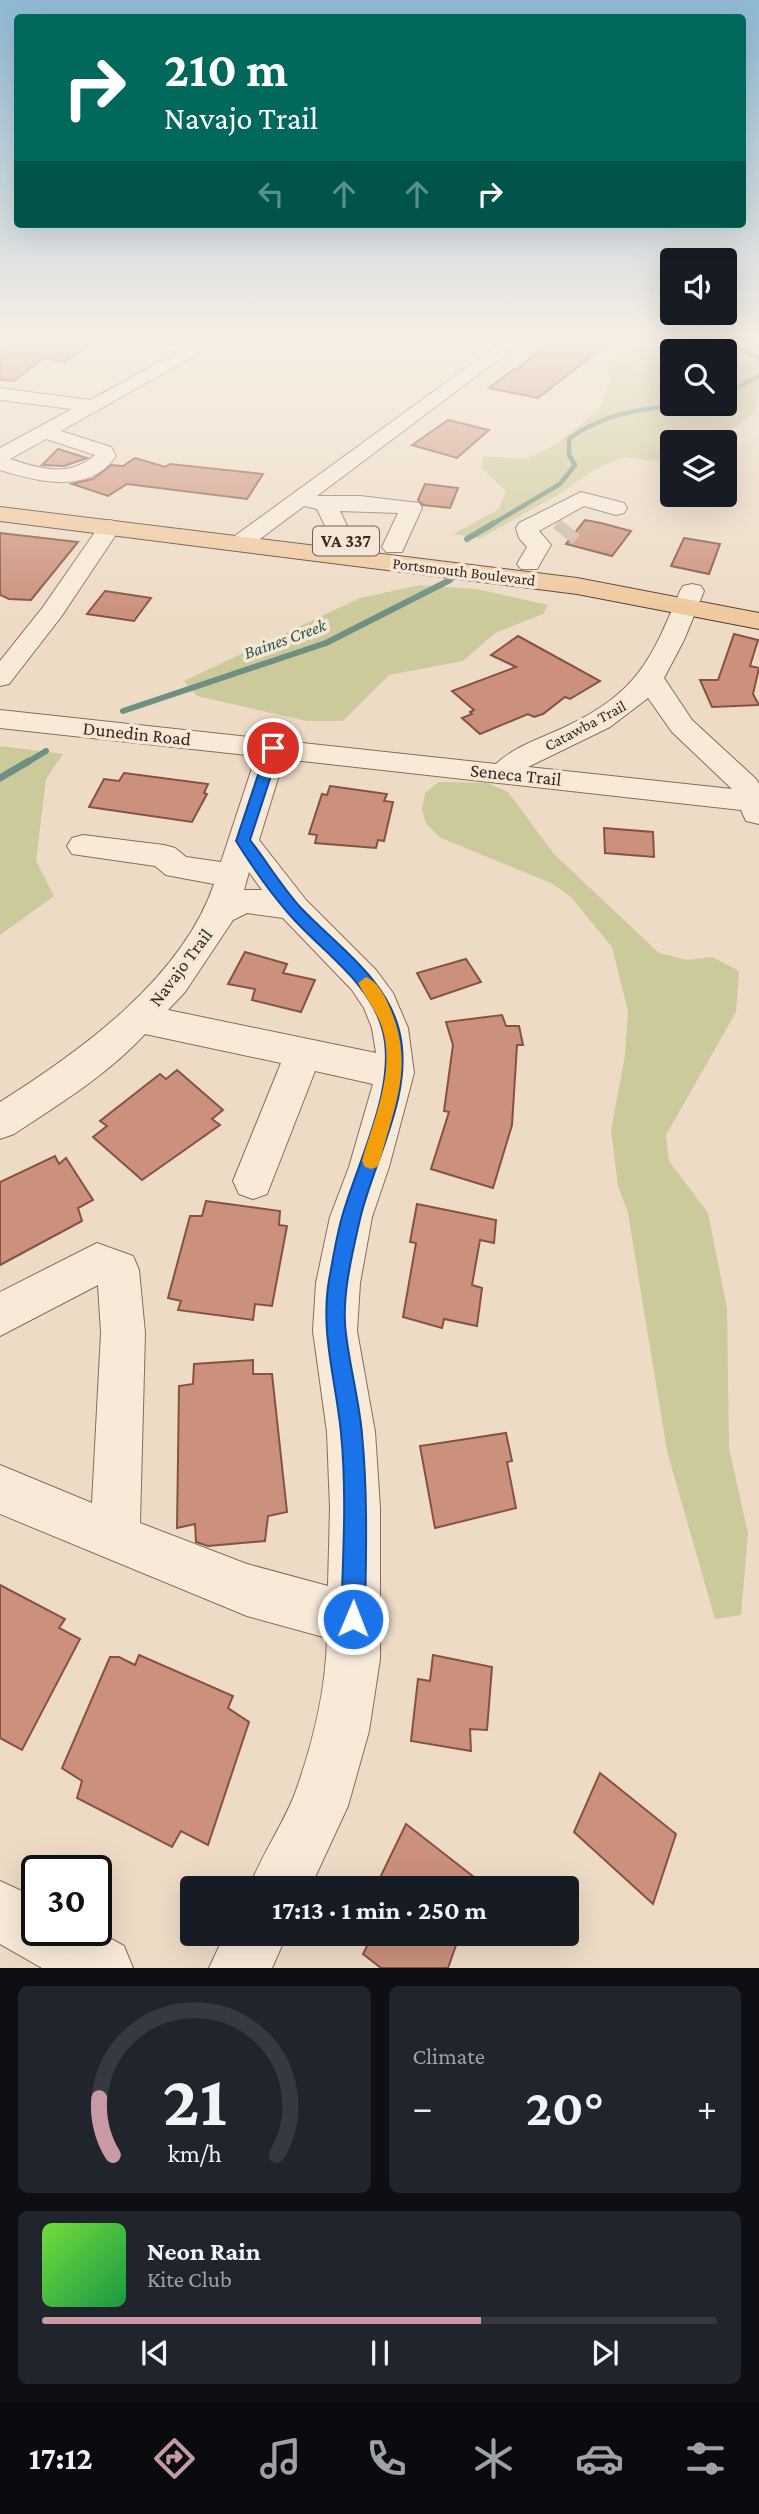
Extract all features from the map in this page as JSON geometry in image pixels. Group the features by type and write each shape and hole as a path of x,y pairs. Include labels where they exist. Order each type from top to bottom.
{"main road":[{"name":"Portsmouth Boulevard","path":"0,499 577,586 759,604"},
{"name":"Portsmouth Boulevard","path":"0,514 110,527 534,554 614,575 759,621"}],"street":[{"path":"3,431 6,436 23,430"},
{"path":"0,456 29,430"},
{"path":"0,463 58,478 69,478 103,460 106,453 43,430"},
{"path":"249,537 393,430"},
{"path":"66,507 72,497 67,484 69,478"},
{"path":"299,498 326,505 360,503 411,509 394,547"},
{"path":"534,554 554,543 581,499 616,508"},
{"path":"326,505 335,526 327,539"},
{"path":"0,678 52,612 110,527"},
{"name":"Catawba Trail","path":"504,773 525,756 619,710 652,680 688,598"},
{"path":"652,680 664,703 682,726 741,778 751,790 758,806"},
{"name":"Dunedin Road","path":"0,719 273,748"},
{"name":"Seneca Trail","path":"273,748 504,773 758,806"},
{"name":"Navajo Trail","path":"0,1122 75,1074 139,1018 173,982 227,893 273,748"},
{"path":"243,841 294,909 364,980 380,1003 390,1028 395,1073 369,1167 351,1217 338,1283 335,1331 351,1432 355,1508 353,1659 341,1731 319,1806 285,1876"},
{"path":"83,846 164,856 177,867 227,893 233,904 247,901 273,903 294,909"},
{"path":"139,1018 395,1073"},
{"path":"253,1181 303,1054"},
{"path":"0,1315 97,1263 118,1270 123,1333 115,1538"},
{"path":"0,1489 247,1590 353,1619"},
{"path":"0,1911 102,1968"},
{"path":"240,1968 251,1946"}],"shaded area":[{"path":"573,430 731,430 660,430 660,462 623,457 594,470 561,493 481,538 453,534 499,509 506,491 481,468 484,456 525,459 554,446"},
{"path":"420,585 476,589 548,605 543,614 495,633 463,661 389,675 343,721 307,721 197,696 184,681 360,598"},
{"path":"0,746 63,754 46,779 36,861 54,896 0,935"},
{"path":"439,782 487,783 508,792 554,854 659,953 687,960 712,957 739,971 736,1012 666,1135 669,1161 708,1213 727,1308 729,1448 748,1533 741,1615 715,1619 667,1451 628,1213 618,1186 611,1130 625,1056 628,1011 612,947 570,896 551,883 441,838 426,824 422,809 425,793"}],"building":[{"path":"434,430 489,430 457,458 412,445"},
{"path":"58,449 87,458 64,466 42,465"},
{"path":"135,458 165,467 170,464 263,474 247,499 127,484 108,496 72,484 93,479 111,465 123,466"},
{"path":"425,484 458,488 450,508 423,505 418,500"},
{"path":"585,520 631,531 612,556 566,544"},
{"path":"0,533 78,542 31,600 9,599 0,595"},
{"path":"684,538 720,544 709,574 671,566"},
{"path":"105,591 151,598 134,621 87,614"},
{"path":"734,634 758,640 750,666 759,668 753,694 759,705 712,707 700,680 718,680"},
{"path":"518,636 600,681 570,699 565,697 543,714 534,717 528,714 480,734 462,718 472,714 470,712 474,710 452,691 516,667 491,655"},
{"path":"124,773 208,784 204,793 207,794 192,822 89,807 104,779 119,781"},
{"path":"330,786 387,794 384,801 393,802 384,841 378,840 376,848 315,843 317,835 309,834 322,794 327,795"},
{"path":"604,828 653,832 654,857 605,853"},
{"path":"245,952 287,964 283,973 315,980 301,1012 252,1000 255,989 228,984"},
{"path":"466,959 481,982 431,999 417,973"},
{"path":"502,1015 506,1026 519,1026 523,1045 517,1045 512,1125 493,1188 431,1169 449,1112 444,1111 453,1045 446,1022"},
{"path":"177,1070 223,1110 212,1119 220,1125 142,1180 93,1137 107,1126 100,1121 160,1074 166,1079"},
{"path":"55,1156 59,1164 66,1158 93,1200 78,1208 82,1221 0,1265 0,1182"},
{"path":"206,1201 280,1211 279,1225 287,1226 272,1306 255,1304 253,1320 178,1310 181,1301 168,1298 190,1216 202,1216"},
{"path":"417,1204 496,1220 494,1243 480,1240 472,1285 482,1288 477,1326 444,1319 442,1328 403,1317 416,1243 410,1242"},
{"path":"253,1360 253,1374 272,1374 287,1512 268,1516 265,1541 208,1546 196,1542 195,1524 177,1528 179,1386 193,1384 194,1364"},
{"path":"506,1433 512,1461 507,1462 516,1508 435,1528 420,1446"},
{"path":"0,1585 65,1619 59,1628 80,1639 22,1750 0,1738"},
{"path":"139,1655 233,1696 228,1708 249,1722 208,1845 181,1831 172,1847 77,1798 82,1781 62,1768 110,1657 119,1657 135,1665"},
{"path":"433,1655 492,1667 487,1730 470,1729 471,1751 411,1741 418,1679 430,1681"},
{"path":"600,1773 676,1834 653,1904 574,1832"},
{"path":"406,1824 473,1876 381,1876"},
{"path":"367,1946 456,1946 448,1968 381,1968 363,1954"}],"waterway":[{"name":"Baines Creek","path":"491,525 560,484 575,465 569,455 569,439 583,430"},
{"name":"Baines Creek","path":"467,539 494,523"},
{"name":"Baines Creek","path":"123,711 326,643 450,580"},
{"name":"Baines Creek","path":"26,763 46,751"},
{"name":"Baines Creek","path":"0,778 29,761"}],"tunnel":[{"path":"563,536 570,527"}],"slow traffic":[{"path":"366,983 380,1003 390,1028 395,1073 371,1161"}],"route":[{"path":"273,748 243,841 294,909 364,980 380,1003 390,1028 394,1050 395,1073 369,1167 351,1217 338,1283 335,1331 351,1432 355,1508 353,1619"}]}
